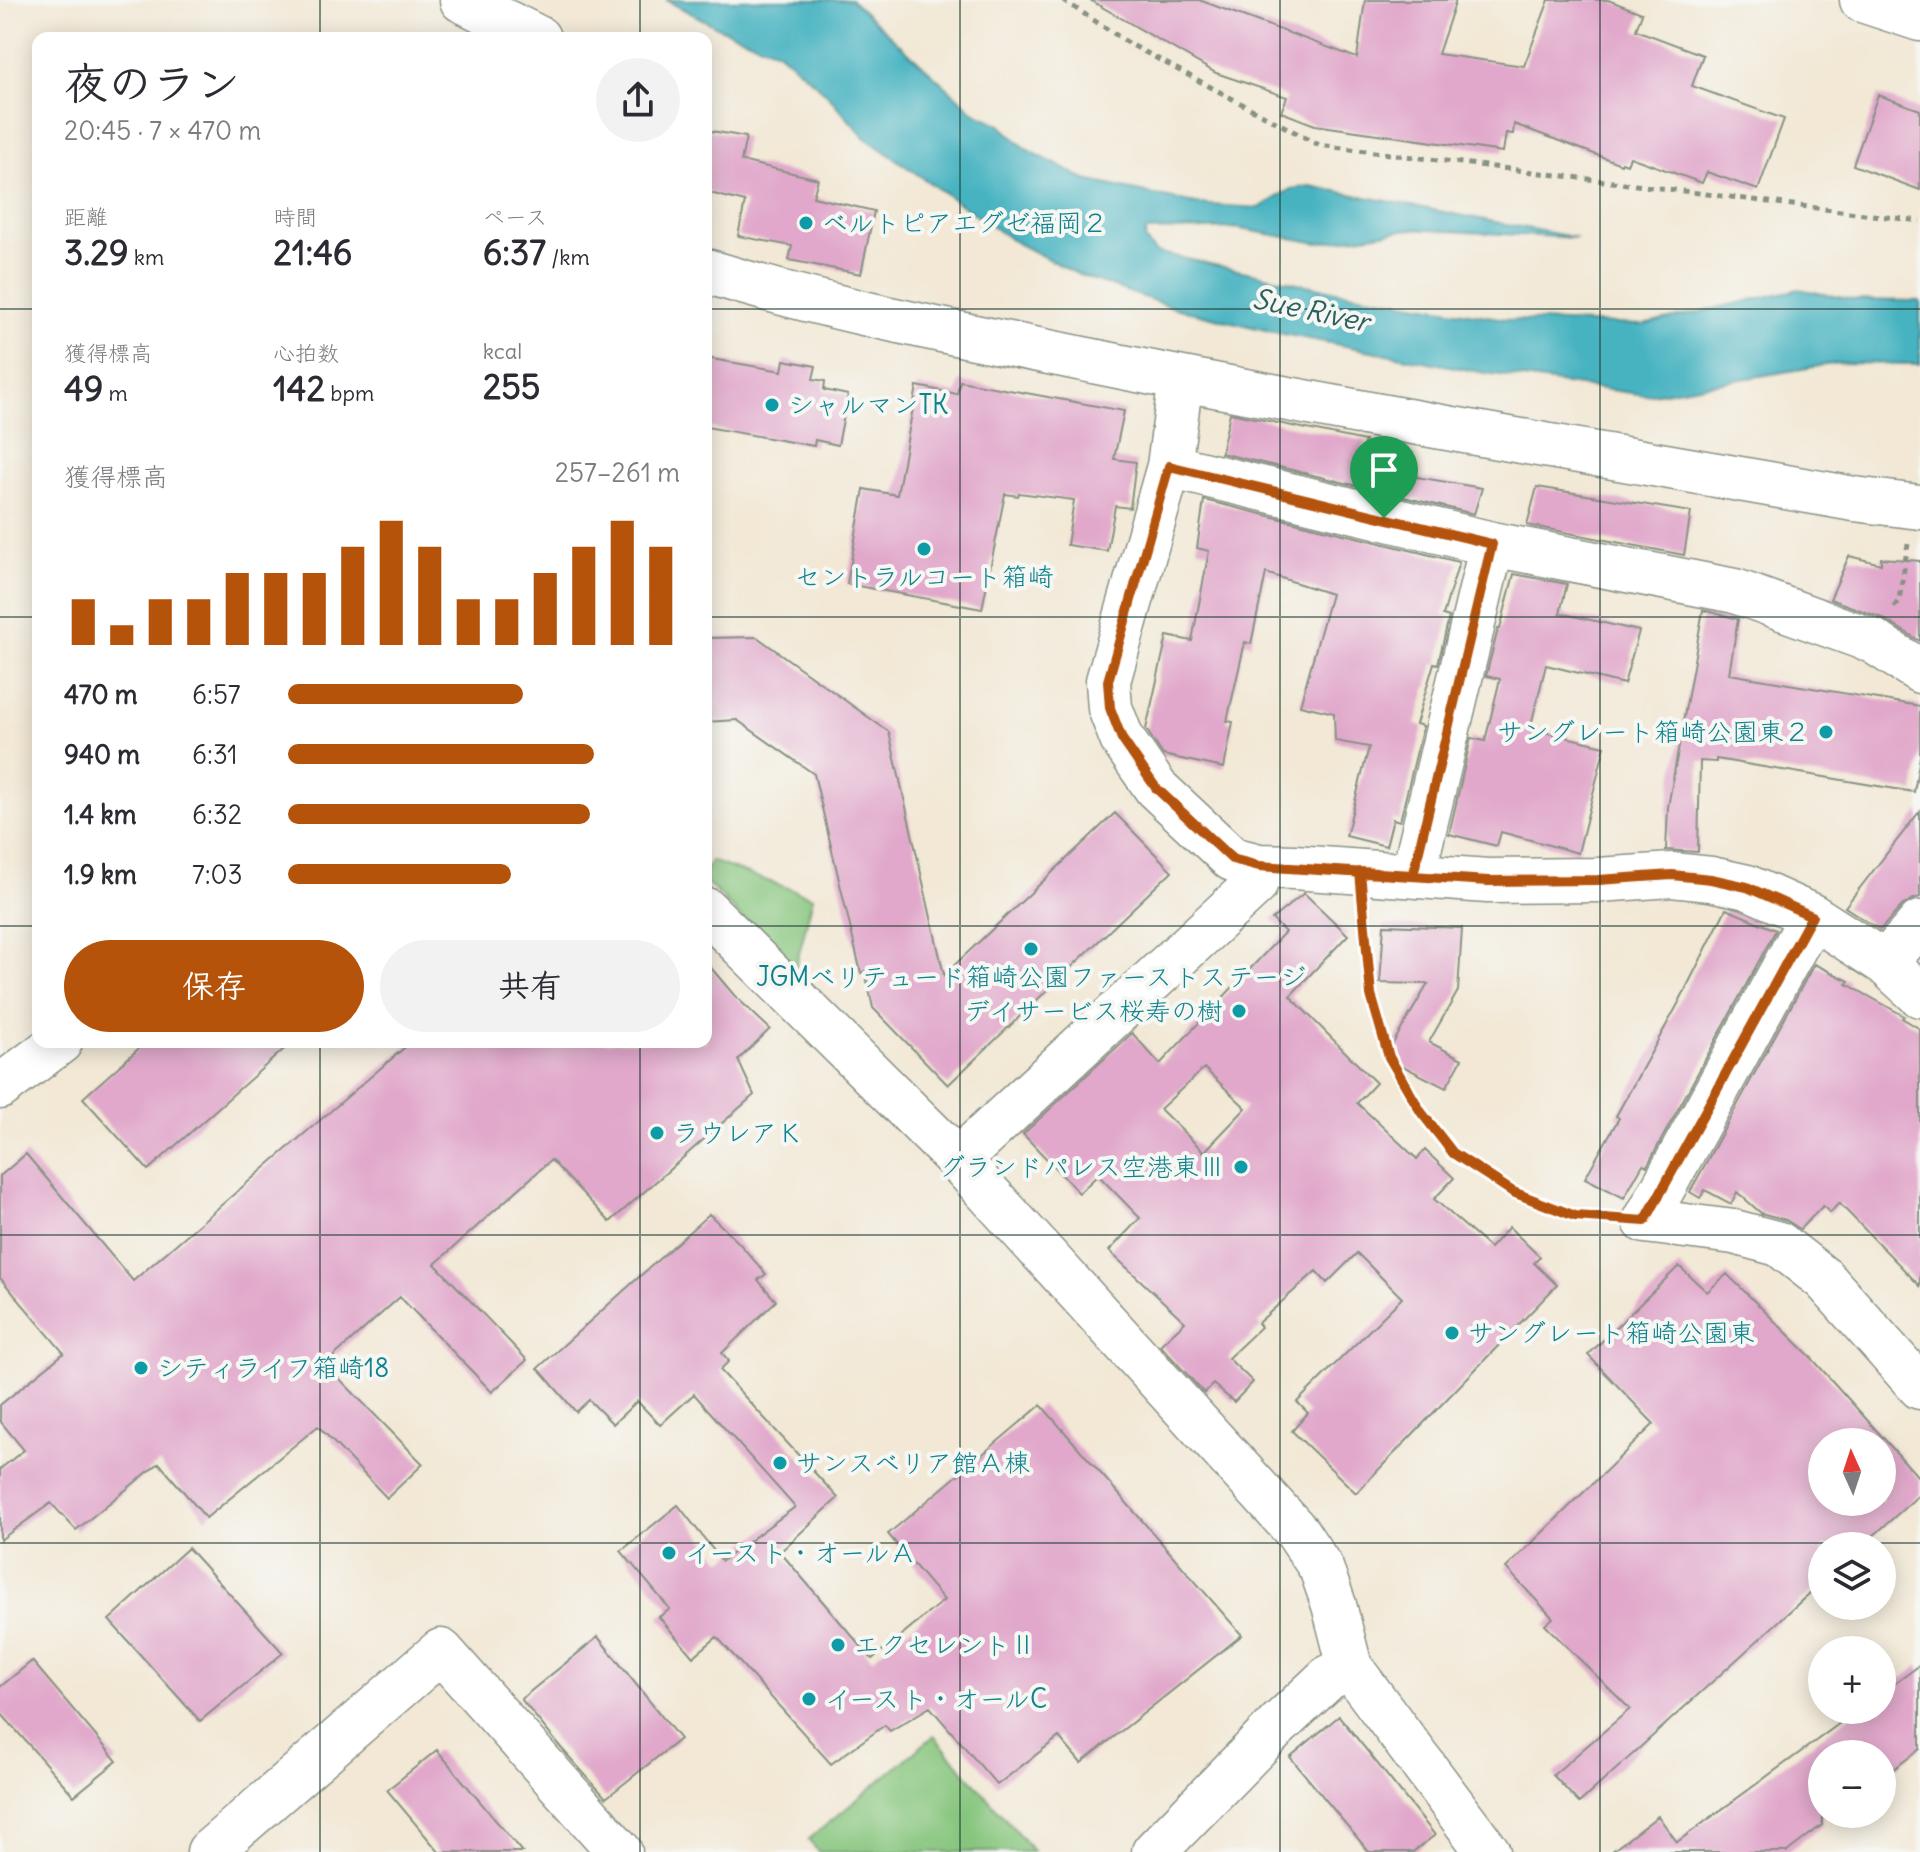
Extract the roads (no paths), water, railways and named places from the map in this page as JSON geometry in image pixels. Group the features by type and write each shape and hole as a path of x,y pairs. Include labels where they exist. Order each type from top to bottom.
{"street":[{"path":"462,0 526,32"},
{"path":"1862,0 1920,19"},
{"path":"712,273 772,292 917,326 1181,379 1839,496 1917,507"},
{"path":"1181,379 1169,466 1108,681 1110,708 1122,739 1156,788 1232,859 1259,866 1488,881 1598,880 1672,875 1711,879 1747,887 1812,916 1885,963 1920,995"},
{"path":"1169,466 1492,544 1735,591 1873,641 1920,671"},
{"path":"1413,875 1492,544"},
{"path":"958,1160 1255,885 1259,866"},
{"path":"712,916 958,1160 1297,1532 1321,1568 1350,1667 1488,1852"},
{"path":"1812,916 1645,1221 1734,1232 1779,1244 1824,1279 1920,1387"},
{"path":"1885,963 1920,923"},
{"path":"0,1087 52,1048"},
{"path":"209,1852 441,1651 620,1852"},
{"path":"1154,1852 1298,1705 1328,1678 1350,1667"}],"water":[{"name":"Sue River","path":"666,0 851,0 975,113 999,124 1026,149 1086,180 1196,204 1259,208 1291,189 1310,186 1577,238 1410,229 1318,243 1235,228 1146,231 1145,240 1155,252 1330,290 1511,320 1643,325 1799,289 1854,300 1920,301 1920,364 1838,363 1646,395 1485,373 1278,333 1178,309 1079,275 1013,241 864,137 825,92 779,52 719,28"}],"place":[{"name":"ベルトピアエグゼ福岡２","path":"806,223"},
{"name":"シャルマンTK","path":"772,405"},
{"name":"セントラルコート箱崎","path":"924,549"},
{"name":"サングレート箱崎公園東２","path":"1826,732"},
{"name":"JGMベリテュード箱崎公園ファーストステージ","path":"1031,949"},
{"name":"デイサービス桜寿の樹","path":"1239,1011"},
{"name":"ラウレアＫ","path":"657,1133"},
{"name":"グランドパレス空港東Ⅲ","path":"1241,1167"},
{"name":"サングレート箱崎公園東","path":"1452,1333"},
{"name":"シティライフ箱崎18","path":"141,1368"},
{"name":"サンスベリア館Ａ棟","path":"780,1463"},
{"name":"イースト・オールＡ","path":"669,1553"},
{"name":"エクセレントⅡ","path":"838,1645"},
{"name":"イースト・オールC","path":"809,1699"}]}
